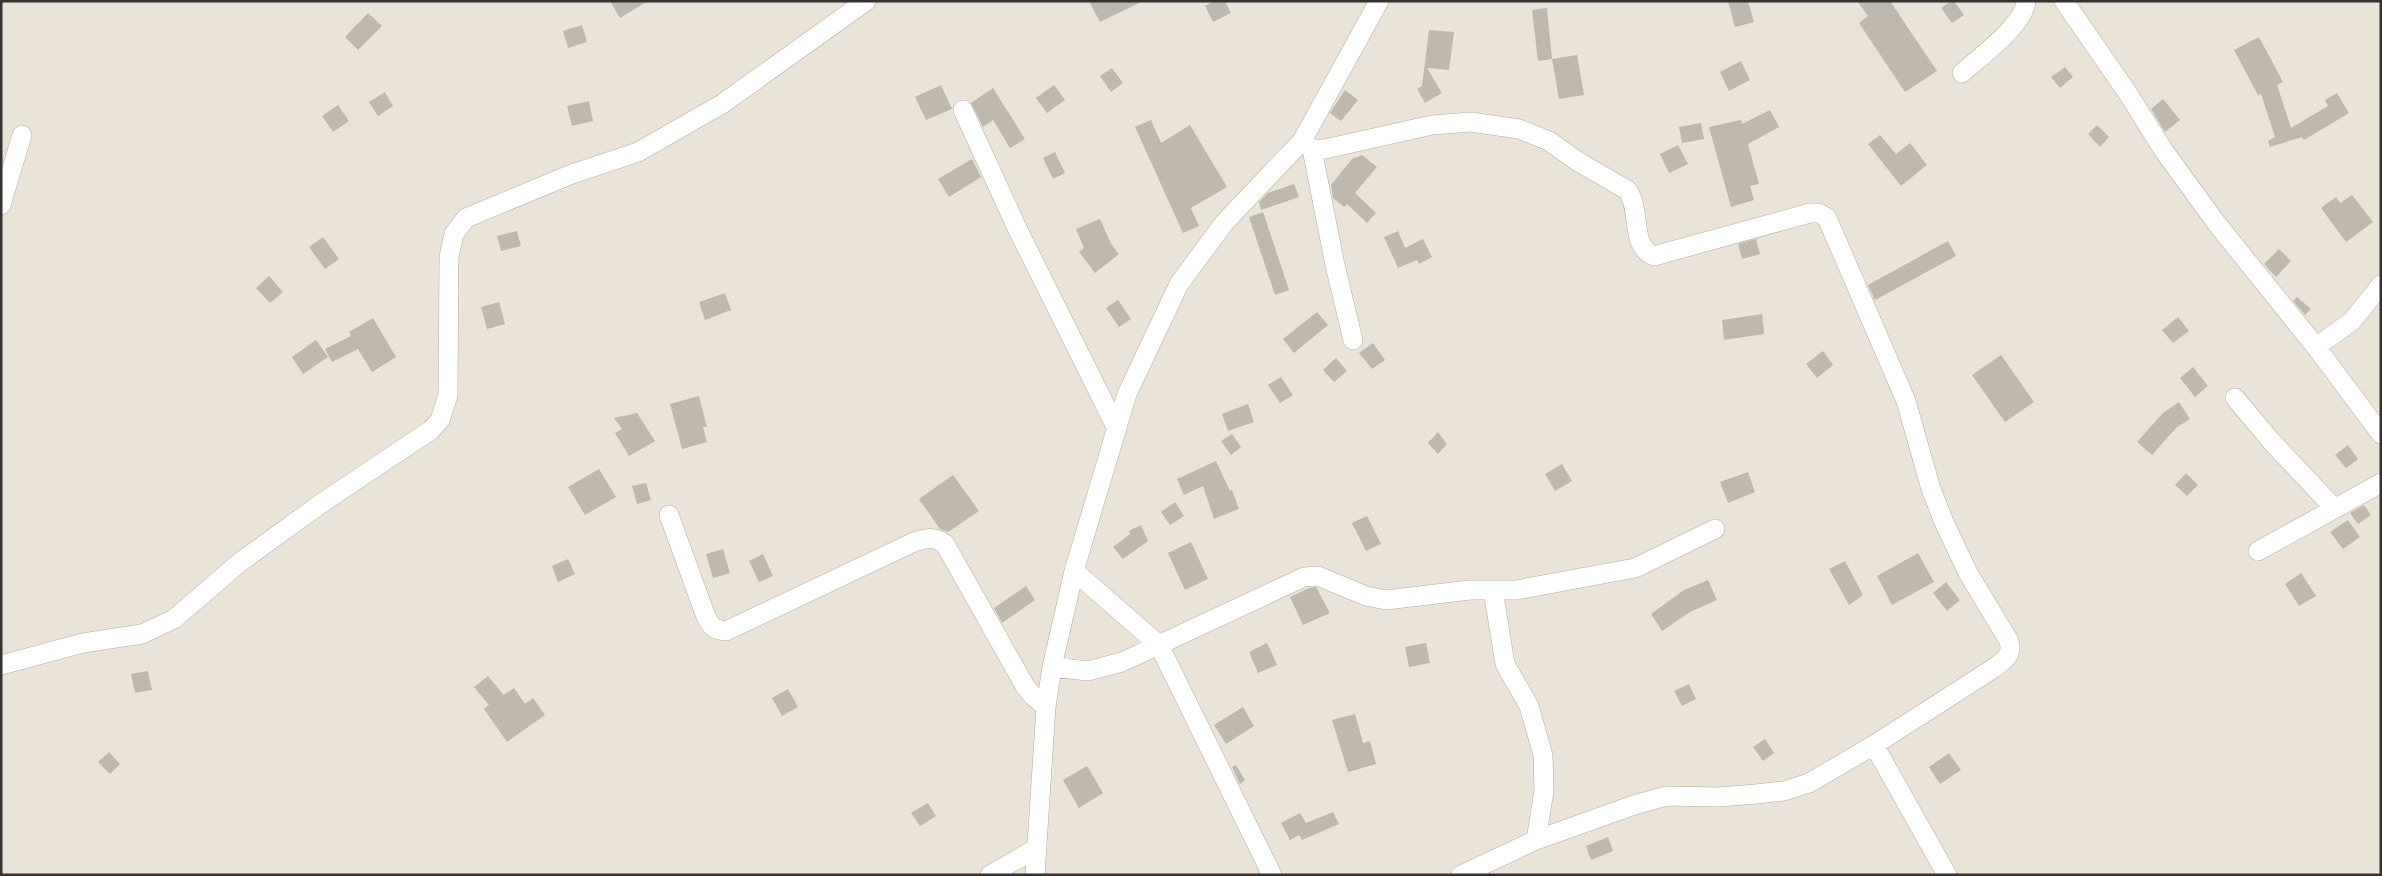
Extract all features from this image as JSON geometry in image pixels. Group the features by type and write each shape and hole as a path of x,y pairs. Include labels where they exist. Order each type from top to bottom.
{"street":[{"path":"1,665 83,643 142,634 157,629 174,619 239,563 319,504 419,440 440,420 447,402 449,257 454,234 466,218 572,174 638,152 722,104 866,1"},
{"path":"1035,875 1046,707 1052,667 1074,571 1127,394 1179,284 1224,223 1307,145 1378,1"},
{"path":"1962,73 2016,22 2025,10 2026,1"},
{"path":"2064,1 2127,92 2164,151 2217,224 2316,347 2381,434"},
{"path":"963,110 1017,228 1117,429"},
{"path":"1307,145 1344,146 1432,125 1471,122 1519,129 1549,141 1577,161 1627,190 1632,196 1641,246 1646,253 1654,256 1810,212 1819,213 1827,218 1906,401 1931,489 1944,522 1968,572 2009,641 2011,648 2009,655 1994,668 1874,745 1809,783 1784,791 1719,797 1667,796 1636,804 1536,840 1461,875"},
{"path":"1,205 22,135"},
{"path":"1307,145 1353,340"},
{"path":"2316,347 2352,321 2381,285"},
{"path":"2235,398 2272,442 2334,508"},
{"path":"2258,551 2381,484"},
{"path":"669,515 704,614 710,625 717,630 726,631 914,542 928,538 938,539 946,544 1025,686 1032,696 1046,707"},
{"path":"1052,667 1088,671 1122,662 1304,577 1318,576 1366,596 1386,600 1470,590 1516,590 1635,568 1715,529"},
{"path":"1074,571 1159,645 1272,875"},
{"path":"1493,590 1505,664 1529,706 1542,756 1544,791 1536,840"},
{"path":"1874,745 1947,875"},
{"path":"990,875 1037,848"}],"building":[{"path":"610,1 648,1 620,18"},
{"path":"1089,1 1143,1 1100,22"},
{"path":"1214,1 1225,1 1231,13 1213,22 1205,6"},
{"path":"1728,1 1748,1 1754,22 1735,27"},
{"path":"1857,1 1890,1 1937,71 1905,92 1859,23 1868,16"},
{"path":"1954,1 1964,15 1952,23 1941,8"},
{"path":"1547,8 1552,59 1538,61 1532,10"},
{"path":"368,13 382,26 358,50 345,37"},
{"path":"582,25 587,42 568,48 563,31"},
{"path":"1429,30 1454,32 1449,70 1427,68 1442,93 1425,103 1417,89 1422,86"},
{"path":"2259,37 2283,82 2277,85 2291,128 2328,106 2325,100 2337,93 2349,113 2304,140 2302,137 2270,147 2268,141 2275,137 2261,94 2258,95 2234,50"},
{"path":"1577,55 1584,95 1559,99 1552,59"},
{"path":"1741,61 1750,80 1729,91 1720,72"},
{"path":"2065,67 2073,77 2060,88 2051,77"},
{"path":"1112,68 1123,83 1111,92 1100,76"},
{"path":"941,85 952,109 926,120 915,97"},
{"path":"1054,85 1065,100 1047,113 1036,98"},
{"path":"993,88 1025,139 1010,148 993,120 983,127 971,103"},
{"path":"1345,90 1358,100 1341,121 1330,113"},
{"path":"385,92 393,106 378,116 369,102"},
{"path":"2163,99 2180,120 2165,132 2151,109"},
{"path":"589,101 593,121 572,126 567,106"},
{"path":"338,105 349,121 333,132 322,116"},
{"path":"1770,110 1779,127 1748,144 1759,184 1750,186 1754,200 1731,207 1709,127 1741,120 1742,124"},
{"path":"1151,120 1161,143 1190,125 1227,187 1191,208 1199,226 1183,233 1135,127"},
{"path":"1701,123 1704,139 1682,143 1679,127"},
{"path":"2097,125 2109,137 2100,147 2088,134"},
{"path":"1880,135 1896,154 1910,143 1927,165 1901,186 1868,144"},
{"path":"1678,145 1688,164 1669,173 1660,154"},
{"path":"1055,152 1065,173 1053,179 1043,158"},
{"path":"1362,155 1377,167 1355,193 1376,213 1367,223 1347,204 1344,207 1333,198 1331,185 1352,159"},
{"path":"972,159 981,177 949,197 938,179"},
{"path":"1294,184 1299,197 1261,210 1259,202 1268,193"},
{"path":"2352,195 2373,222 2346,242 2321,208 2336,197 2340,203"},
{"path":"1263,212 1289,290 1275,295 1249,217"},
{"path":"1100,219 1111,244 1119,254 1095,273 1079,252 1084,248 1076,229"},
{"path":"517,231 521,246 501,251 497,236"},
{"path":"1398,231 1405,248 1423,239 1432,257 1419,264 1417,260 1398,268 1384,237"},
{"path":"323,237 339,259 325,269 309,247"},
{"path":"1756,239 1760,254 1742,259 1738,244"},
{"path":"1948,241 1956,256 1875,300 1868,285"},
{"path":"2279,249 2291,261 2276,277 2264,264"},
{"path":"269,276 283,292 270,303 256,288"},
{"path":"725,293 731,310 705,320 699,302"},
{"path":"2297,297 2311,309 2305,315 2293,301"},
{"path":"1118,300 1131,319 1119,327 1106,308"},
{"path":"499,302 505,324 487,329 481,307"},
{"path":"1317,312 1328,325 1294,353 1283,339"},
{"path":"1762,314 1764,334 1724,340 1722,320"},
{"path":"2178,317 2189,331 2173,343 2162,330"},
{"path":"373,318 396,357 372,372 358,349 332,362 325,349 351,336 349,332"},
{"path":"316,340 328,357 303,374 292,357"},
{"path":"1373,343 1385,360 1372,369 1359,353"},
{"path":"1823,351 1833,365 1817,378 1806,364"},
{"path":"2001,355 2034,402 2005,422 1972,375"},
{"path":"1336,358 1347,371 1334,382 1323,370"},
{"path":"2193,367 2208,386 2195,397 2180,378"},
{"path":"1281,377 1293,395 1280,403 1268,385"},
{"path":"699,396 707,427 703,427 707,442 682,449 670,404"},
{"path":"2179,402 2190,419 2176,428 2152,455 2137,442 2163,413"},
{"path":"1248,404 1254,422 1228,431 1222,414"},
{"path":"637,413 655,441 629,456 615,433 622,429 614,418"},
{"path":"1438,432 1447,444 1438,454 1428,443"},
{"path":"1232,434 1241,447 1231,455 1221,441"},
{"path":"2348,445 2358,459 2346,468 2335,455"},
{"path":"1216,461 1230,491 1232,490 1239,509 1214,519 1203,486 1184,495 1177,479"},
{"path":"1562,464 1572,481 1555,491 1545,474"},
{"path":"599,469 616,497 585,515 568,487"},
{"path":"1748,472 1755,492 1728,503 1720,482"},
{"path":"2186,473 2198,485 2187,496 2175,485"},
{"path":"953,475 979,511 948,532 940,529 919,499"},
{"path":"646,483 651,500 637,504 632,486"},
{"path":"1175,502 1184,516 1170,525 1161,512"},
{"path":"2364,505 2371,515 2358,524 2350,513"},
{"path":"1367,516 1381,544 1366,551 1352,523"},
{"path":"2348,520 2360,537 2343,549 2330,532"},
{"path":"1141,525 1148,541 1123,559 1113,547 1130,534 1129,531"},
{"path":"1191,542 1208,579 1185,590 1168,553"},
{"path":"723,549 730,573 713,578 706,554"},
{"path":"1918,553 1934,582 1892,605 1877,576"},
{"path":"763,554 773,576 759,582 749,561"},
{"path":"568,559 575,574 558,582 552,566"},
{"path":"1845,561 1863,595 1849,605 1829,569"},
{"path":"2301,573 2316,596 2299,606 2285,584"},
{"path":"1708,580 1717,600 1690,612 1662,631 1651,614 1684,590"},
{"path":"1946,582 1960,600 1947,611 1933,593"},
{"path":"1026,586 1035,600 1002,623 994,608"},
{"path":"1316,587 1330,613 1303,625 1290,597 1309,588"},
{"path":"1267,643 1277,665 1258,673 1249,652"},
{"path":"1426,643 1430,663 1409,667 1405,647"},
{"path":"148,671 152,690 135,693 131,674"},
{"path":"488,676 504,695 514,688 525,704 533,698 545,715 507,742 484,709 489,705 474,687"},
{"path":"1689,684 1696,699 1682,706 1674,691"},
{"path":"788,689 798,707 782,716 772,698"},
{"path":"1243,707 1254,726 1226,744 1214,725"},
{"path":"1355,714 1363,743 1370,741 1376,764 1348,772 1332,720"},
{"path":"1765,739 1774,753 1763,761 1753,747"},
{"path":"109,752 120,764 110,774 98,762"},
{"path":"1949,753 1961,770 1940,784 1929,767"},
{"path":"1236,765 1245,780 1240,784 1232,767"},
{"path":"1087,766 1103,793 1079,808 1063,780"},
{"path":"928,803 936,816 920,826 911,813"},
{"path":"1333,812 1339,824 1302,840 1299,835 1290,840 1281,823 1300,813 1306,823"},
{"path":"1608,837 1613,851 1591,860 1586,846"}]}
